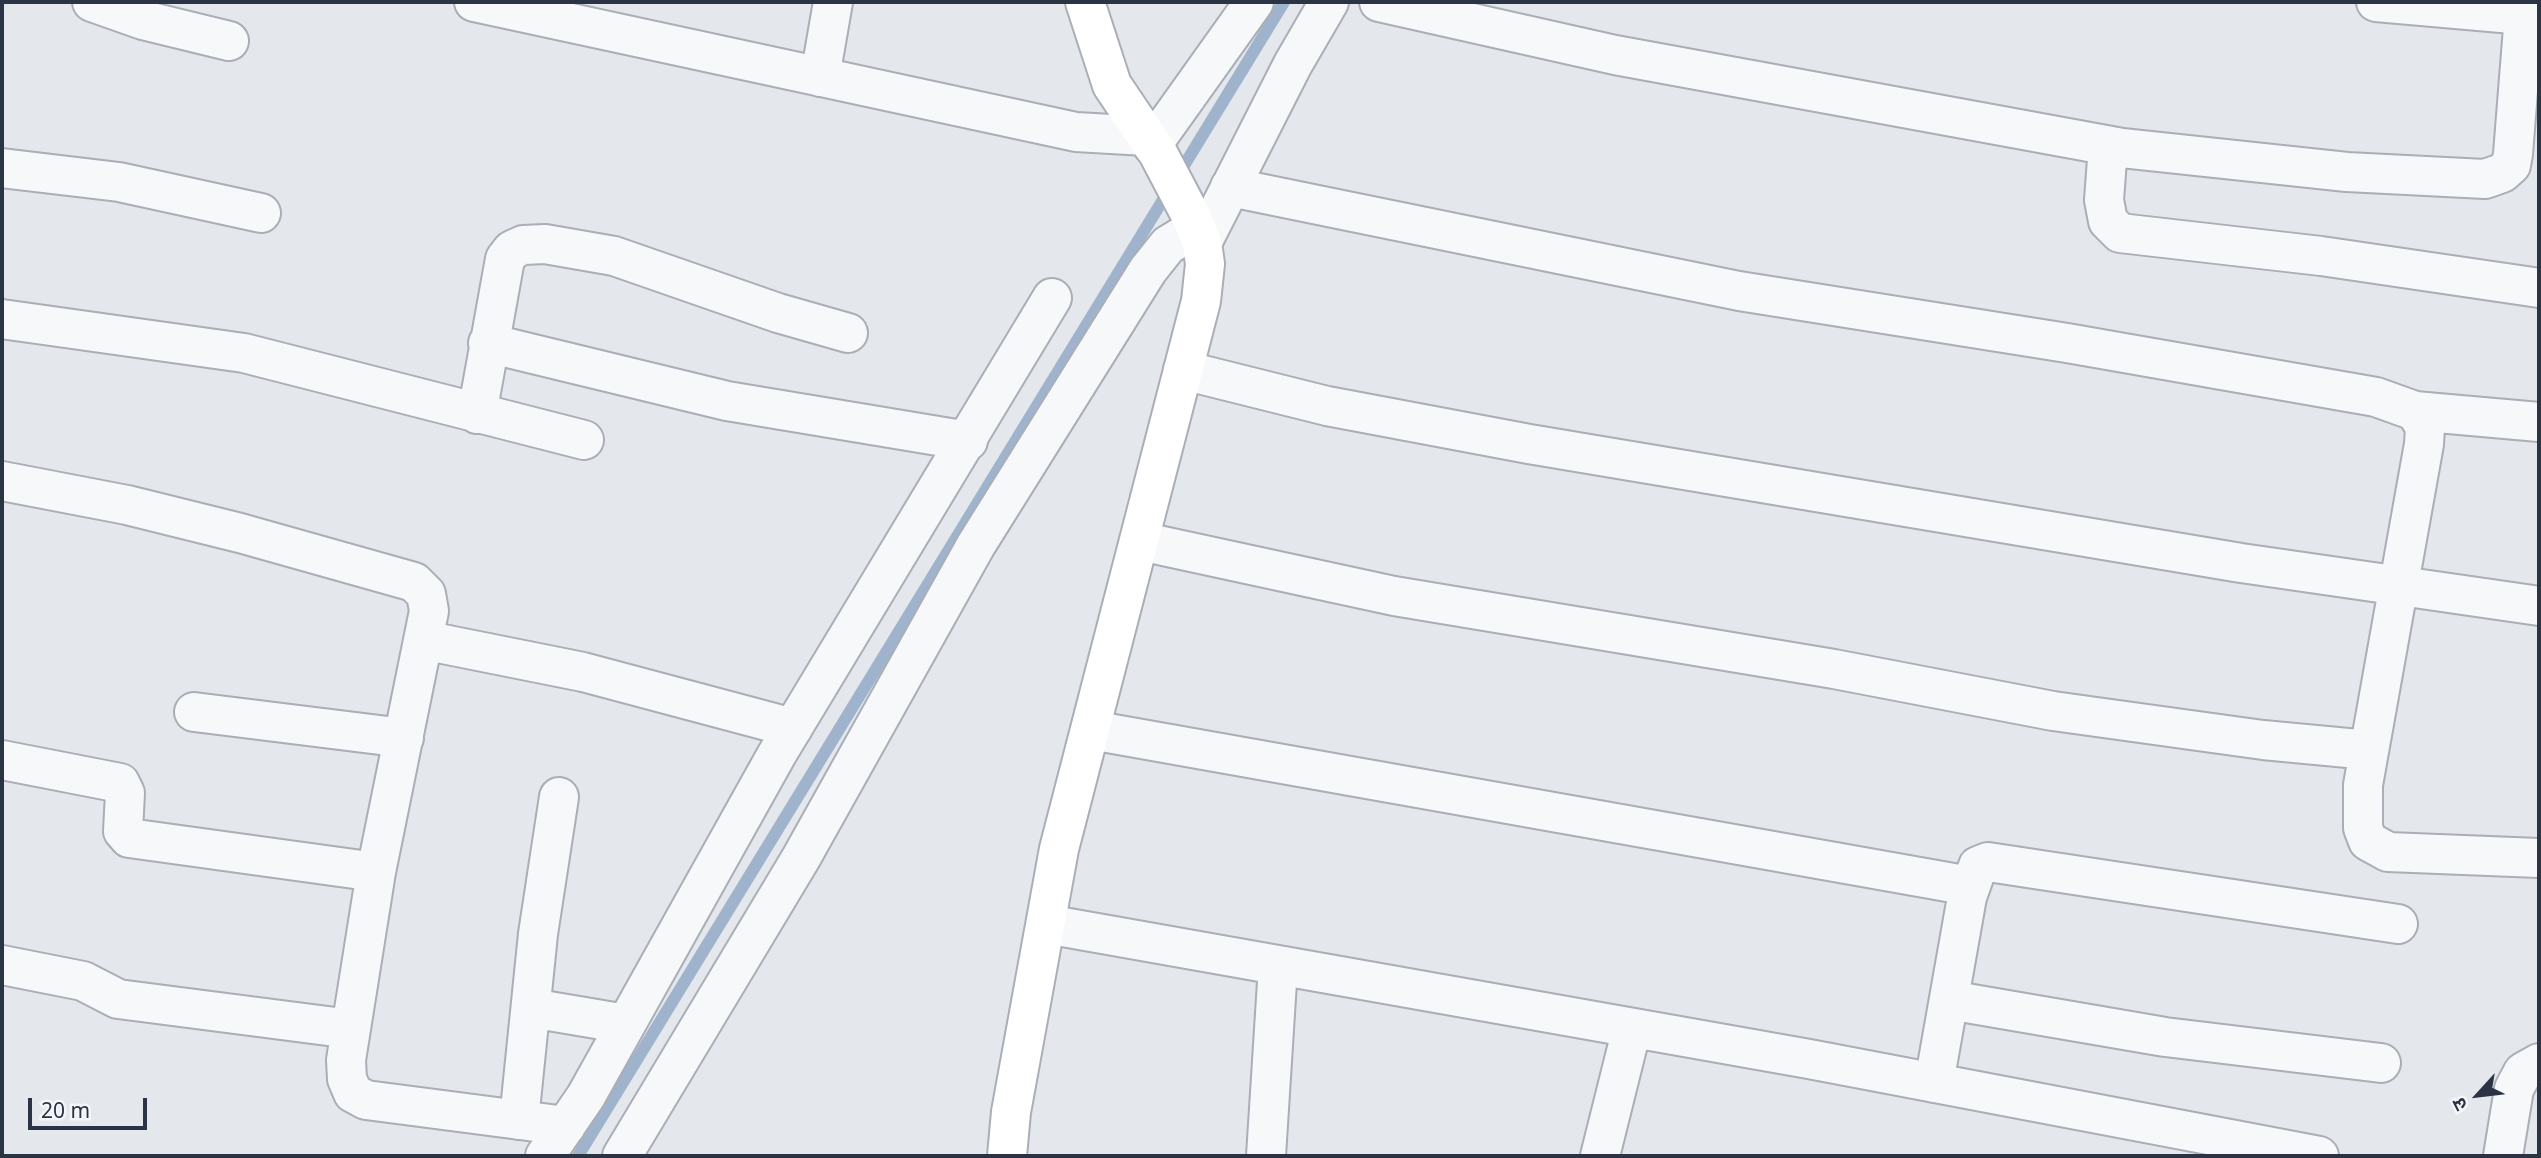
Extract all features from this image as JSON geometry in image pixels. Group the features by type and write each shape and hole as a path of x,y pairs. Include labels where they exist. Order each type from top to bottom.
{"street":[{"path":"96,2 143,20 229,41"},
{"path":"474,2 1076,132 1152,145"},
{"path":"820,77 833,2"},
{"path":"1007,1156 1011,1112 1059,849 1201,301 1205,264 1196,229 1152,145 1112,85 1085,2"},
{"path":"1152,145 1254,2"},
{"path":"622,1156 801,858 976,545 1160,254 1178,237 1196,229 1230,187 1329,2"},
{"path":"1380,2 1615,55 2108,146 2347,173 2485,179 2502,173 2511,165 2513,154 2525,8 2376,2"},
{"path":"2108,146 2104,200 2108,221 2120,233 2320,256 2539,288"},
{"path":"2,168 119,182 261,213"},
{"path":"1230,187 1739,291 2363,394 2415,411 2539,422"},
{"path":"477,414 505,260 512,250 523,245 545,244 614,256 778,313 848,333"},
{"path":"2,481 127,505 240,533 414,582 426,594 429,611 376,872 346,1060 347,1080 353,1093 366,1100 519,1120 555,1141 626,1024 793,728 1052,298"},
{"path":"2,319 244,353 584,440"},
{"path":"488,343 727,401 968,441"},
{"path":"1183,370 1327,406 1529,444 2241,563 2398,583 2539,606"},
{"path":"2415,411 2425,427 2424,444 2369,750 2361,802 2363,828 2368,841 2388,852 2539,858"},
{"path":"1140,541 1394,596 1834,669 2053,711 2263,740 2369,750"},
{"path":"423,640 583,672 793,728"},
{"path":"194,712 404,738"},
{"path":"1091,730 1970,886"},
{"path":"2,760 120,783 125,793 123,831 129,838 376,872"},
{"path":"519,1120 538,934 559,797"},
{"path":"1934,1083 1970,886 1978,866 1997,862 2398,924"},
{"path":"1046,924 1934,1083 2139,1140 2319,1156"},
{"path":"2,965 83,981 118,999 351,1029"},
{"path":"1266,1156 1278,966"},
{"path":"1949,1000 2165,1037 2381,1063"},
{"path":"531,1008 626,1024"},
{"path":"1600,1156 1632,1028"},
{"path":"2503,1156 2514,1089 2523,1072 2539,1063"}],"waterway":[{"path":"578,1156 1284,2"}]}
